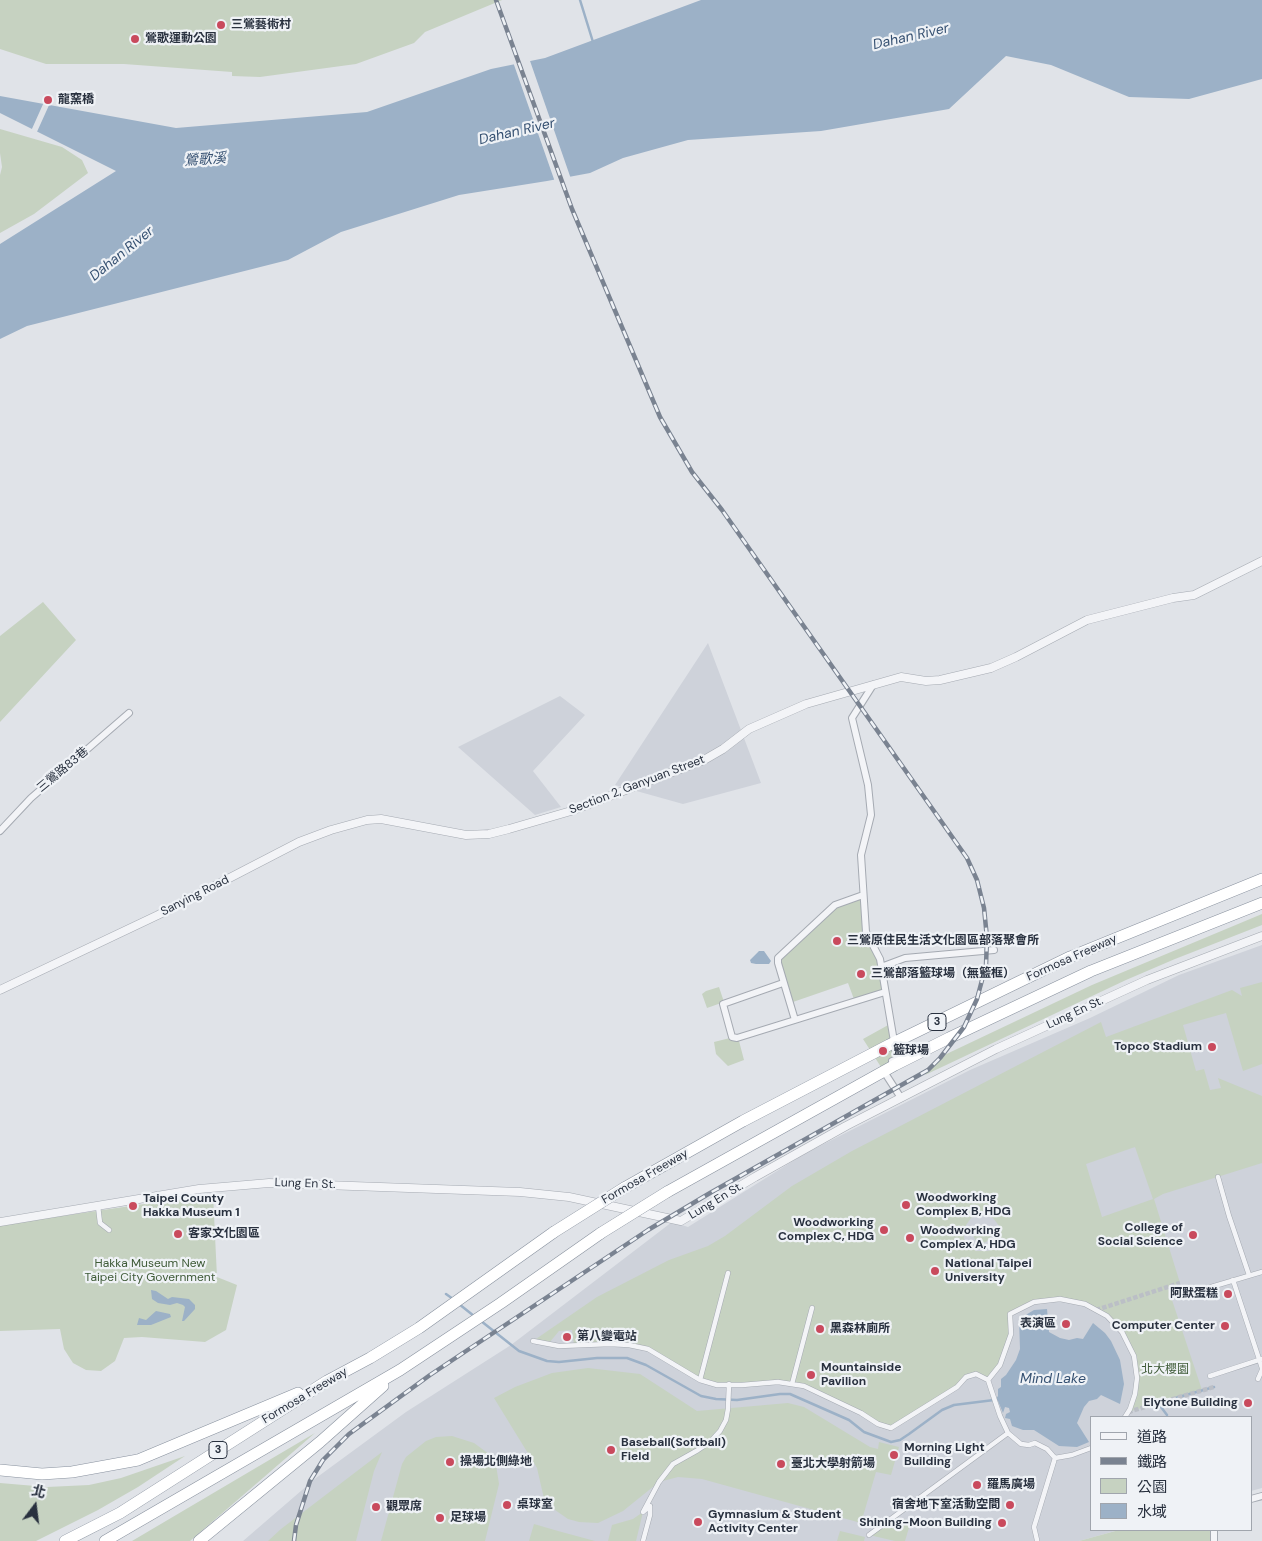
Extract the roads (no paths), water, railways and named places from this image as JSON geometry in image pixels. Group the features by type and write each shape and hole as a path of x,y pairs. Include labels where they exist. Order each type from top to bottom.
{"highway":[{"name":"Formosa Freeway","path":"65,1541 120,1513 327,1381 370,1358 419,1328 554,1232 624,1188 738,1124 894,1043 1070,957 1262,879"},
{"name":"Formosa Freeway","path":"105,1541 400,1370 601,1234 667,1192 884,1071 1091,971 1262,903"},
{"path":"199,1541 320,1442 400,1370"},
{"path":"0,1470 42,1474 72,1472 138,1460 327,1381"},
{"path":"204,1541 216,1528"}],"street":[{"name":"Section 2, Ganyuan Street","path":"394,820 466,835 489,834 571,811 698,762 723,749 749,728 806,704 901,677 926,682 990,668 1016,657 1087,620 1194,594 1262,561"},
{"path":"874,685 852,718 868,785 871,815 861,855 863,895 866,932 880,959 897,1059 881,1067 901,1098"},
{"name":"三鶯路83巷","path":"0,831 30,798 130,713"},
{"name":"Sanying Road","path":"0,990 158,915 300,842 331,830 368,820 394,820"},
{"path":"795,1020 783,983 778,958 835,905 863,895"},
{"name":"Lung En St.","path":"0,1222 199,1189 269,1183 520,1192 569,1197 681,1222 755,1177 846,1126 996,1049 1147,980 1262,936"},
{"path":"881,967 905,958 994,950"},
{"path":"783,983 723,1004 732,1037 737,1038 885,992"},
{"path":"1218,1177 1229,1216 1250,1275"},
{"path":"98,1206 100,1223 110,1230"},
{"path":"1184,1295 1262,1272"},
{"path":"700,1380 728,1273"},
{"path":"1233,1280 1260,1360 1262,1369 1258,1379"},
{"path":"988,1380 1000,1365 1011,1334 1010,1314 1034,1302 1060,1299 1085,1304 1107,1316 1122,1332 1134,1356 1137,1378 1135,1394 1126,1416"},
{"path":"792,1384 812,1308"},
{"path":"533,1341 559,1346 610,1344 648,1349 700,1380 717,1384 742,1385 778,1382 804,1386 860,1413 878,1424 891,1428 956,1387 966,1377 976,1374 988,1380 1008,1433 1021,1444 1035,1443 1047,1449 1055,1458"},
{"path":"1210,1376 1260,1360"},
{"path":"643,1541 650,1515 650,1506 643,1512 665,1472 672,1464 710,1442 720,1431 726,1420 729,1384"},
{"path":"870,1534 1008,1433"},
{"path":"1055,1458 1072,1455 1090,1448"},
{"path":"1037,1540 1034,1527 1055,1458"}],"water":[{"path":"701,0 1262,0 1262,79 1189,99 1129,97 1051,65 1006,56 949,109 821,131 688,140 623,158 590,173 459,195 341,232 288,260 27,326 0,339 0,244 116,171 0,113 0,96 176,128 367,112 491,69 545,58"},
{"path":"759,951 764,951 771,961 769,964 751,963 750,960"},
{"path":"151,1290 168,1299 172,1297 189,1299 195,1305 195,1309 182,1321 185,1307 183,1305 177,1303 170,1305 158,1303 152,1299"},
{"name":"Mind Lake","path":"1047,1309 1049,1332 1069,1340 1083,1339 1093,1323 1111,1341 1120,1360 1124,1384 1120,1404 1101,1395 1097,1399 1089,1401 1084,1407 1077,1423 1089,1442 1077,1447 1059,1446 1034,1430 1023,1430 1012,1426 1010,1419 1005,1418 1006,1414 1010,1412 1009,1408 1005,1407 1003,1413 998,1401 995,1400 998,1396 998,1389 1001,1387 1001,1379 1016,1360 1020,1349 1019,1319 1034,1310"},
{"path":"156,1311 170,1314 171,1317 151,1325 137,1325 139,1318 146,1320"}],"waterway":[{"path":"580,0 593,42"},
{"path":"446,1294 453,1299"},
{"path":"459,1304 474,1316"},
{"path":"481,1321 519,1351 547,1361 627,1358 646,1365 701,1396 716,1399 737,1400 790,1394 849,1420 864,1432 891,1442 900,1440 942,1410 954,1405 994,1400"},
{"path":"1167,1415 1158,1403 1214,1387"}],"tunnel":[{"path":"1096,1310 1180,1283"},
{"path":"1128,1412 1214,1387"}],"railway":[{"path":"294,1541 296,1525 310,1481 323,1460 349,1434 430,1375 648,1230 928,1070 964,1027 977,999 986,965 987,938 984,908 977,880 967,858 722,510 692,472 660,417 572,209 496,0"}],"place":[{"name":"三鶯藝術村","path":"221,25"},
{"name":"鶯歌運動公園","path":"135,39"},
{"name":"龍窯橋","path":"48,100"},
{"name":"三鶯原住民生活文化園區部落聚會所","path":"837,941"},
{"name":"三鶯部落籃球場（無籃框）","path":"861,974"},
{"name":"Topco Stadium","path":"1212,1047"},
{"name":"籃球場","path":"883,1051"},
{"name":"Woodworking Complex B, HDG","path":"906,1205"},
{"name":"Taipei County Hakka Museum 1","path":"133,1206"},
{"name":"Woodworking Complex C, HDG","path":"884,1230"},
{"name":"客家文化園區","path":"178,1234"},
{"name":"College of Social Science","path":"1193,1235"},
{"name":"Woodworking Complex A, HDG","path":"910,1238"},
{"name":"National Taipei University","path":"935,1271"},
{"name":"阿默蛋糕","path":"1228,1294"},
{"name":"表演區","path":"1066,1324"},
{"name":"Computer Center","path":"1225,1326"},
{"name":"黑森林廁所","path":"820,1329"},
{"name":"第八變電站","path":"567,1337"},
{"name":"Mountainside Pavilion","path":"811,1375"},
{"name":"Elytone Building","path":"1248,1403"},
{"name":"Baseball(Softball) Field","path":"611,1450"},
{"name":"Morning Light Building","path":"894,1455"},
{"name":"操場北側綠地","path":"450,1462"},
{"name":"臺北大學射箭場","path":"781,1464"},
{"name":"羅馬廣場","path":"977,1485"},
{"name":"桌球室","path":"507,1505"},
{"name":"宿舍地下室活動空間","path":"1010,1505"},
{"name":"觀眾席","path":"376,1507"},
{"name":"足球場","path":"440,1518"},
{"name":"Gymnasium & Student Activity Center","path":"698,1522"},
{"name":"Shining-Moon Building","path":"1002,1523"}],"water label":[{"name":"Dahan River","path":"911,37"},
{"name":"Dahan River","path":"517,132"},
{"name":"鶯歌溪","path":"205,160"},
{"name":"Dahan River","path":"122,254"}],"park label":[{"name":"Hakka Museum New Taipei City Government","path":"150,1271"},
{"name":"北大櫻園","path":"1165,1370"}]}
